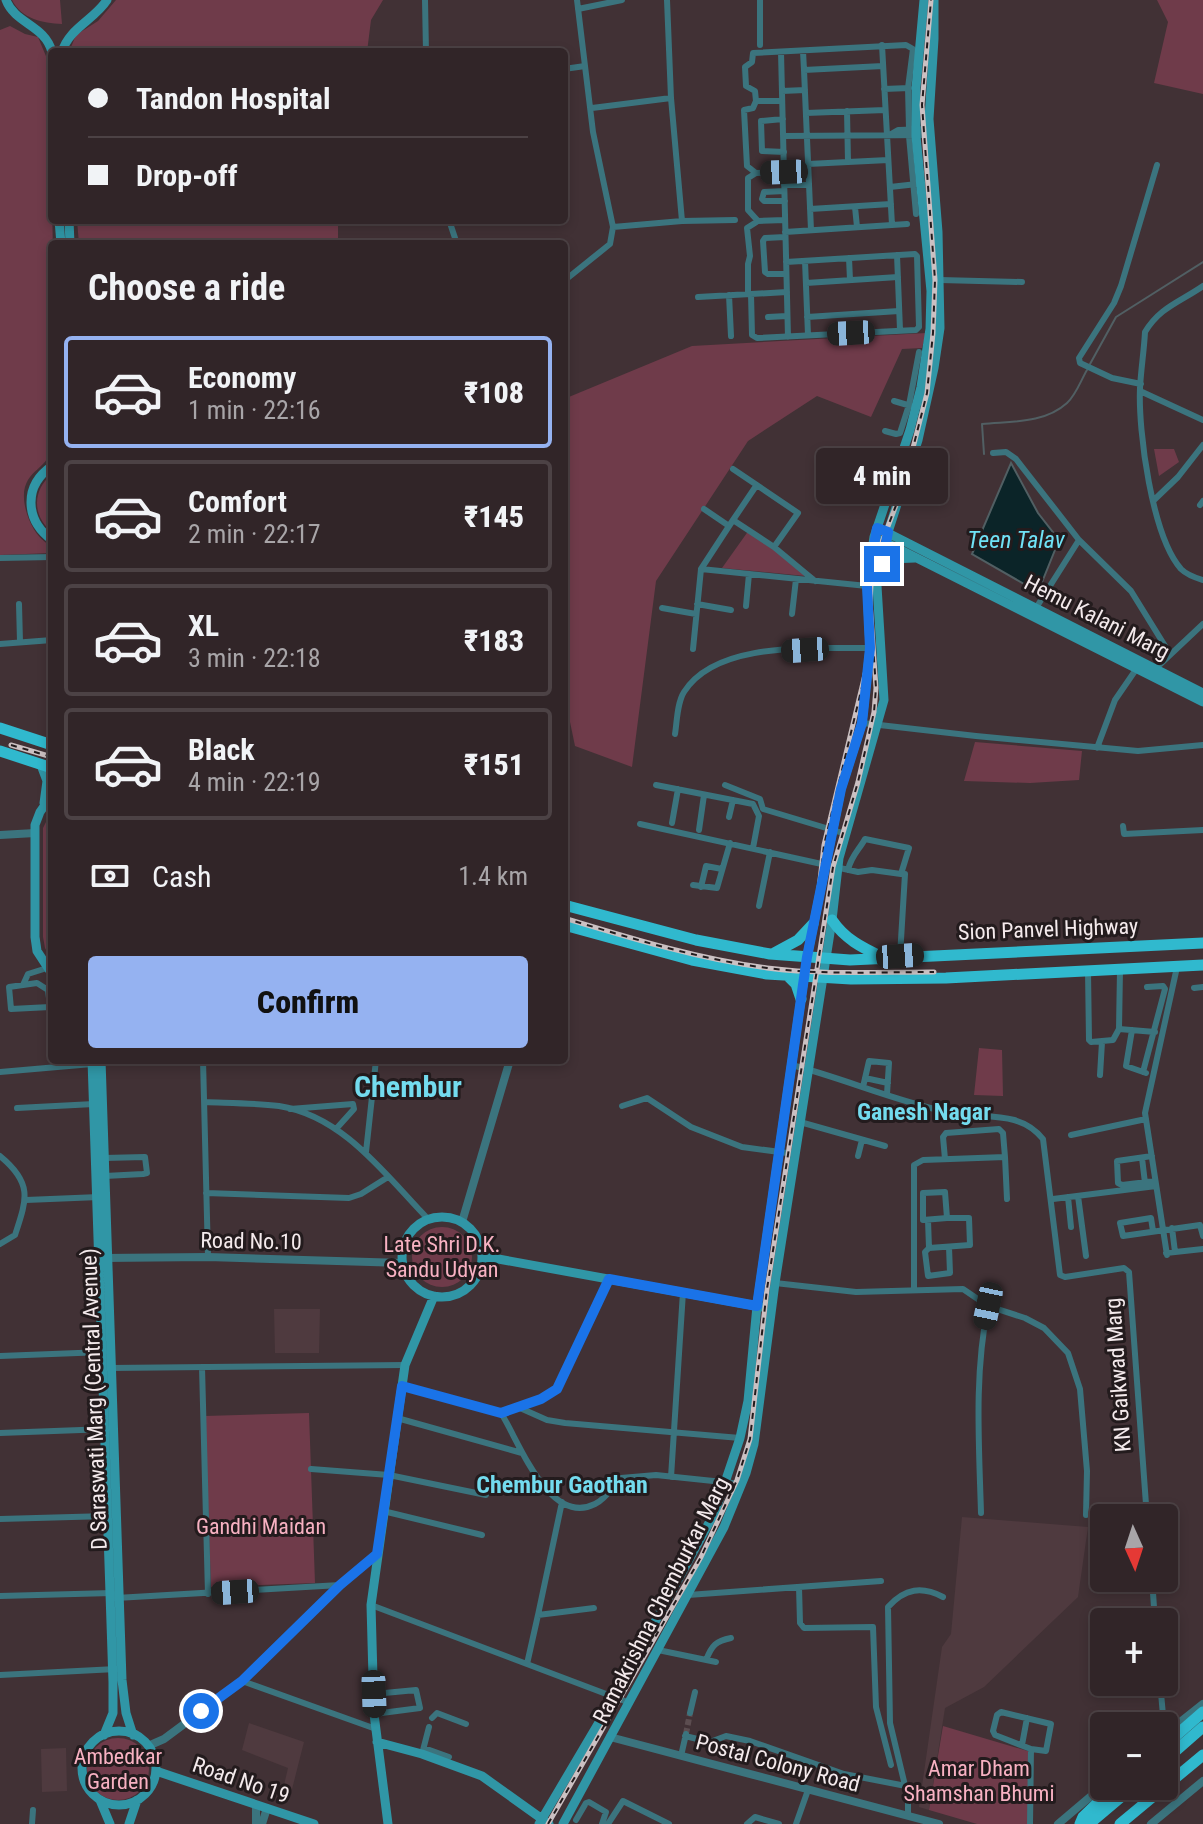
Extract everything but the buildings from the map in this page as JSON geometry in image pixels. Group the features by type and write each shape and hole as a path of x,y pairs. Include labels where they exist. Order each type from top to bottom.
{"highway":[{"path":"0,728 48,744"},
{"path":"0,751 47,767"},
{"name":"Sion Panvel Highway","path":"568,906 696,940 770,954 807,957 882,958 1203,943"},
{"path":"832,920 856,945 882,958"},
{"path":"770,954 798,940 813,924"},
{"name":"Sion Panvel Highway","path":"568,926 692,960 767,974 946,978 1203,965"},
{"path":"787,975 796,984 801,999"},
{"path":"1178,1734 1203,1712"},
{"path":"1178,1749 1203,1727"},
{"path":"1120,1824 1203,1755"},
{"path":"1080,1824 1101,1800"},
{"path":"1089,1824 1117,1800"}],"main road":[{"path":"6,0 10,11 41,31 51,48"},
{"path":"64,48 72,33 95,15 107,0"},
{"path":"917,407 934,340 940,280 930,132 929,18 924,0"},
{"path":"934,0 912,88 917,184 927,247 934,340"},
{"path":"920,216 937,218"},
{"path":"927,247 939,246"},
{"name":"Ramakrishna Chemburkar Marg","path":"543,1822 715,1512 740,1438 748,1401 757,1306 807,957 824,864 862,723 869,668 869,611 876,533 917,407"},
{"name":"Ramakrishna Chemburkar Marg","path":"572,1821 610,1737 724,1527 754,1444 771,1308 846,834 884,700 880,611 872,586 882,564 887,537 918,440 917,407"},
{"path":"908,437 918,440"},
{"path":"48,470 35,482 30,508 34,520 48,537"},
{"path":"887,498 898,501"},
{"path":"876,533 919,558 1034,611 1137,668 1152,671 1203,702"},
{"name":"Hemu Kalani Marg","path":"887,537 1152,671 1203,693"},
{"path":"882,564 902,557 919,558"},
{"path":"869,668 884,667"},
{"path":"47,767 48,804 35,833 35,937 37,951 48,970"},
{"name":"D Saraswati Marg (Central Avenue)","path":"95,1064 117,1669 113,1713 104,1735"},
{"name":"D Saraswati Marg (Central Avenue)","path":"95,1064 105,1176 101,1197"},
{"path":"440,1217 462,1222 477,1237 482,1256 481,1268 468,1288 457,1294 434,1296 413,1284 403,1263 403,1250 408,1237 417,1226 429,1220 440,1217"},
{"path":"769,1223 784,1225"},
{"path":"482,1256 771,1308"},
{"path":"388,1824 374,1714 371,1605 405,1365 434,1296"},
{"name":"D Saraswati Marg (Central Avenue)","path":"117,1669 133,1735"},
{"path":"100,1800 112,1805 125,1805 137,1800 150,1788 156,1771 154,1758 148,1746 133,1735 124,1732 104,1735 91,1744 84,1757 82,1771 85,1785 100,1800 110,1824"},
{"path":"377,1742 423,1751 482,1776 543,1822"},
{"name":"Road No 19","path":"156,1771 314,1824"},
{"path":"129,1824 137,1800"}],"street":[{"path":"425,0 426,48"},
{"path":"568,278 610,244 613,227 593,132 577,0"},
{"path":"578,9 622,0"},
{"path":"667,0 671,98 682,221"},
{"path":"760,0 760,45"},
{"path":"882,45 892,225"},
{"path":"756,173 747,166 744,110 754,107 756,101 755,91 746,86 746,65 752,62 753,53 882,45 906,45 913,49 912,88 884,89"},
{"path":"803,51 811,230"},
{"path":"781,52 788,337"},
{"path":"568,68 585,66"},
{"path":"804,70 883,66"},
{"path":"782,91 805,90"},
{"path":"592,108 671,98"},
{"path":"756,101 782,101"},
{"path":"806,113 885,110"},
{"path":"847,111 848,162"},
{"path":"783,119 761,121 762,151 784,152"},
{"path":"783,136 930,132"},
{"path":"808,164 888,160"},
{"path":"1157,165 1121,286 1114,303 1079,355 1080,363 1140,387 1203,420"},
{"path":"758,221 748,210 747,181 756,173 784,172"},
{"path":"890,187 917,184"},
{"path":"785,201 762,199 764,192 809,185"},
{"path":"810,209 891,204"},
{"path":"855,207 857,227"},
{"path":"613,227 735,220"},
{"path":"785,220 758,221 747,228 753,337 916,330 919,327 917,256 912,253 786,262"},
{"path":"786,274 766,273 763,239 811,230 907,224"},
{"path":"750,256 764,255"},
{"path":"897,255 900,330"},
{"path":"849,258 850,280"},
{"path":"805,261 808,335"},
{"path":"806,283 898,277"},
{"path":"940,280 1022,282"},
{"path":"1203,286 1155,316 1145,332 1140,387 1144,455 1153,501 1169,549 1182,570 1203,580"},
{"path":"919,292 931,291"},
{"path":"698,297 787,292"},
{"path":"729,295 731,336"},
{"path":"787,302 807,302"},
{"path":"807,317 899,311"},
{"path":"850,314 851,333"},
{"path":"768,317 787,316"},
{"path":"919,352 926,364"},
{"path":"910,358 926,364"},
{"path":"885,431 900,433 917,407 894,401"},
{"path":"1153,501 1178,477 1203,445"},
{"path":"993,453 1006,452 1016,459 1079,540 1131,591 1170,654"},
{"path":"733,469 798,513 774,547"},
{"path":"693,649 701,569 756,486"},
{"path":"704,509 774,547 815,581"},
{"path":"1034,611 1079,540"},
{"path":"0,558 48,557"},
{"path":"701,569 872,586"},
{"path":"746,606 749,574"},
{"path":"792,614 796,579"},
{"path":"19,604 20,642"},
{"path":"697,604 731,610"},
{"path":"662,608 696,614"},
{"path":"869,611 880,611"},
{"path":"1152,671 1203,624"},
{"path":"0,644 48,640"},
{"path":"675,734 682,695 697,675 714,664 749,653 870,648"},
{"path":"1097,748 1115,700 1137,668"},
{"path":"862,723 1138,751 1203,745"},
{"path":"847,770 862,775"},
{"path":"656,785 753,804 759,816 753,848"},
{"path":"725,785 760,799 763,809 846,834"},
{"path":"672,823 678,789"},
{"path":"699,830 704,795"},
{"path":"729,817 733,800"},
{"path":"640,824 843,868 902,874 909,848 865,839 861,849 843,868"},
{"path":"1123,826 1124,834 1203,830"},
{"path":"0,835 35,833"},
{"path":"693,885 717,888 730,843"},
{"path":"759,906 770,852"},
{"path":"701,887 706,866 722,869"},
{"path":"900,956 905,874"},
{"path":"1177,967 1146,1119 1167,1254 1203,1249"},
{"path":"1143,1072 1165,989 1163,986 1151,986 1158,968"},
{"path":"1088,971 1089,1040 1102,1042 1113,1040 1119,1029 1120,970"},
{"path":"23,985 28,974 48,973"},
{"path":"43,985 48,976"},
{"path":"43,985 9,987 11,1009 48,1007"},
{"path":"43,985 48,992"},
{"path":"1194,988 1203,987"},
{"path":"1119,1029 1163,1032"},
{"path":"1132,1030 1126,1066 1154,1075"},
{"path":"1100,1075 1102,1042"},
{"path":"863,1087 869,1061 889,1063 887,1094"},
{"path":"0,1072 69,1064"},
{"path":"203,1064 208,1257"},
{"path":"366,1152 376,1064"},
{"path":"462,1222 509,1064"},
{"name":"KN Gaikwad Marg","path":"792,1065 952,1113 1002,1116 1034,1127 1043,1139 1053,1199 1060,1275 1065,1277 1124,1268 1129,1272 1146,1504"},
{"path":"865,1078 888,1083"},
{"path":"622,1106 647,1098 691,1127 742,1147 795,1154"},
{"path":"205,1102 289,1109 353,1104 354,1109 336,1129"},
{"path":"17,1108 94,1104"},
{"path":"289,1109 327,1123 366,1152 429,1220"},
{"path":"1071,1135 1146,1119"},
{"path":"800,1122 885,1146"},
{"path":"945,1159 943,1137 946,1133 999,1129 1003,1133 1007,1199"},
{"path":"858,1156 862,1140"},
{"path":"0,1156 18,1170 26,1200 15,1235 0,1244"},
{"path":"1152,1156 1117,1161 1118,1183 1156,1184"},
{"path":"914,1290 914,1165 923,1160 1005,1157"},
{"path":"104,1158 147,1158 147,1173 105,1176"},
{"path":"1142,1158 1145,1183"},
{"path":"206,1193 349,1198 388,1177"},
{"path":"1053,1199 1156,1184"},
{"path":"929,1248 922,1206 923,1193 944,1192 947,1218"},
{"path":"1078,1196 1086,1256"},
{"path":"26,1200 101,1197"},
{"path":"1068,1197 1071,1227"},
{"path":"914,1207 922,1206"},
{"path":"914,1221 947,1218 970,1220 970,1245 929,1248 925,1251 926,1275 950,1273 949,1247"},
{"path":"1153,1231 1149,1218 1120,1223 1123,1236 1200,1225 1203,1236"},
{"path":"1056,1228 1082,1226"},
{"path":"1172,1228 1175,1252"},
{"name":"Road No.10","path":"103,1258 208,1257 403,1263"},
{"path":"914,1266 926,1265"},
{"path":"938,1275 939,1289"},
{"path":"402,1386 501,1413 520,1408 557,1389 609,1279"},
{"path":"775,1283 856,1292 963,1289 988,1306 1044,1328 1072,1360 1081,1394 1085,1427 1086,1515"},
{"path":"671,1477 683,1292"},
{"path":"981,1513 977,1402 981,1343 988,1306"},
{"path":"0,1356 106,1352"},
{"path":"107,1368 405,1365"},
{"path":"202,1367 208,1594"},
{"path":"520,1408 547,1420 565,1423 740,1438"},
{"path":"501,1413 541,1482 562,1502 576,1508 592,1505 607,1496 621,1478 671,1477 742,1484"},
{"path":"397,1418 522,1453"},
{"path":"0,1433 109,1429"},
{"path":"311,1469 389,1475 486,1495"},
{"path":"527,1664 562,1502"},
{"path":"383,1511 482,1535"},
{"path":"0,1519 112,1516"},
{"path":"148,1746 164,1739 242,1681 340,1585 377,1554"},
{"path":"688,1595 881,1581"},
{"path":"0,1596 208,1594 340,1585"},
{"path":"799,1587 800,1623 804,1628 888,1627"},
{"path":"908,1816 906,1786 890,1723 888,1607 896,1599 915,1590 927,1589 943,1597"},
{"path":"371,1605 630,1703"},
{"path":"538,1615 594,1608"},
{"path":"873,1627 876,1707 891,1765"},
{"path":"706,1660 712,1645 731,1638"},
{"path":"658,1650 716,1662"},
{"path":"0,1675 117,1669"},
{"path":"242,1681 376,1729"},
{"path":"374,1694 418,1690 420,1708 374,1714"},
{"path":"690,1713 695,1692"},
{"path":"1178,1721 1203,1704"},
{"path":"999,1712 1052,1725 1046,1751 1022,1745 993,1731 999,1712"},
{"path":"432,1718 440,1714 466,1724"},
{"path":"1022,1745 1027,1718"},
{"path":"423,1751 429,1727"},
{"path":"681,1756 686,1735 710,1742 726,1736 750,1741 844,1774 906,1786"},
{"name":"Postal Colony Road","path":"610,1737 938,1824"},
{"path":"1030,1824 1031,1749"},
{"path":"436,1756 449,1757"},
{"path":"1151,1824 1203,1781"},
{"path":"796,1824 808,1790"},
{"path":"1058,1824 1090,1797"},
{"path":"608,1824 623,1801 669,1824"},
{"path":"572,1821 589,1802 606,1812 602,1824"},
{"path":"256,1805 259,1824"},
{"path":"259,1824 267,1808"},
{"path":"32,1824 33,1810"},
{"path":"651,1824 655,1816"},
{"path":"747,1824 755,1817 779,1824"}],"shaded area":[{"path":"274,1309 320,1309 319,1353 275,1353"},
{"path":"962,1517 1088,1527 1078,1597 984,1687 945,1708 929,1810 919,1807 942,1647 951,1634"},
{"path":"249,1723 304,1742 289,1801 281,1798 288,1768 242,1750"},
{"path":"66,1748 67,1791 42,1792 41,1749"}],"green space":[{"path":"12,0 60,0 62,24 33,19 21,12"},
{"path":"116,0 383,0 371,20 368,48 71,48 76,35 98,21"},
{"path":"1157,0 1203,0 1203,94 1154,83 1168,22"},
{"path":"10,26 38,37 48,61 48,224 52,224 53,240 48,240 48,458 28,479 24,499 31,524 48,544 48,553 0,555 0,30"},
{"path":"77,224 338,224 338,240 79,240"},
{"path":"926,333 922,348 902,349 871,417 817,396 748,441 656,581 632,767 575,746 568,712 568,397 692,346"},
{"path":"1154,449 1174,449 1179,462 1159,476"},
{"path":"48,477 48,529 37,503"},
{"path":"749,530 815,577 722,568"},
{"path":"975,742 1082,751 1079,780 1030,783 964,781"},
{"path":"48,818 48,954 43,937 43,828"},
{"path":"979,1048 1002,1050 1003,1096 974,1095"},
{"name":"Late Shri D.K. Sandu Udyan","path":"442,1227 453,1229 463,1236 470,1246 470,1268 463,1278 453,1285 442,1287 431,1285 421,1278 414,1268 412,1257 414,1246 421,1236 431,1229"},
{"name":"Gandhi Maidan","path":"309,1413 315,1583 211,1587 205,1416"},
{"name":"Amar Dham Shamshan Bhumi","path":"943,1726 1031,1752 1031,1824 977,1824 929,1810"},
{"name":"Ambedkar Garden","path":"112,1738 124,1738 140,1747 147,1757 147,1781 140,1791 124,1800 112,1800 92,1786 87,1775 87,1763 101,1743"}],"water":[{"name":"Teen Talav","path":"1011,463 1038,513 1059,540 1038,592 972,554"}],"waterway":[{"path":"1090,364 1116,317 1203,262"},
{"path":"984,454 982,424 1037,418 1058,410 1073,396 1087,370"}],"tunnel":[{"path":"686,1734 690,1713"}],"railway":[{"path":"548,1824 701,1557 737,1480 750,1439 767,1289 833,867 858,782 874,712 876,688 870,602 872,568 903,487 927,393 935,280 922,105 931,0"},
{"path":"815,924 824,845 867,666"},
{"path":"11,745 48,756"},
{"path":"568,919 690,953 767,968 830,972 934,972"}],"district":[{"name":"Chembur","path":"408,1086"},
{"name":"Ganesh Nagar","path":"924,1112"},
{"name":"Chembur Gaothan","path":"562,1485"}],"route":[{"path":"201,1711 242,1681 340,1585 377,1554 402,1386 501,1413 541,1399 557,1389 609,1279 757,1306 807,957 841,789 862,723 870,648 867,586 877,528 888,532 882,564"}]}
